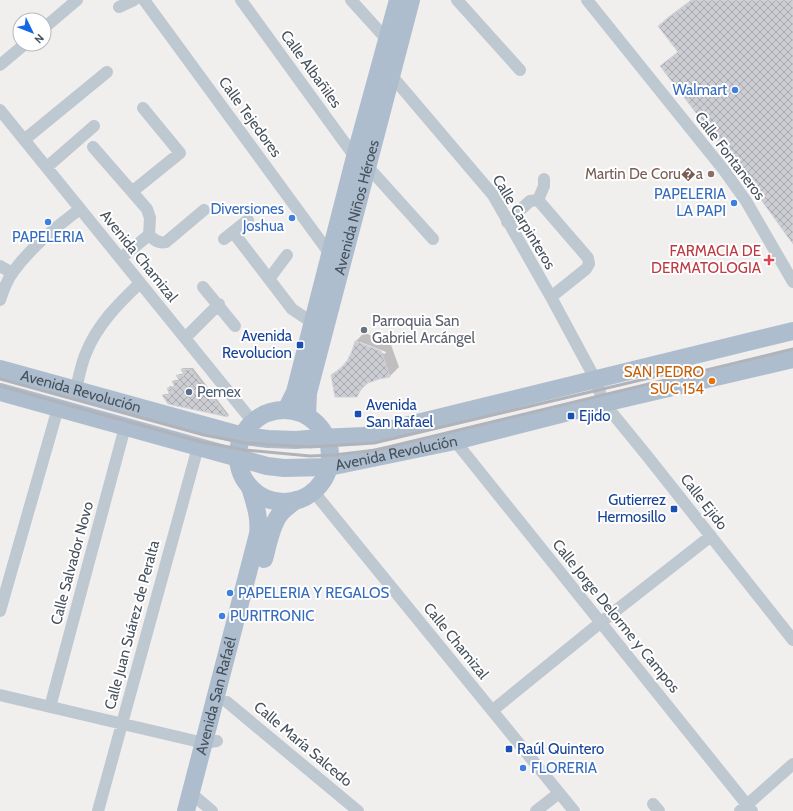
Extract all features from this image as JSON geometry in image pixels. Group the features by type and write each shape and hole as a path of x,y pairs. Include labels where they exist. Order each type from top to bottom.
{"main road":[{"name":"Avenida Niños Héroes","path":"286,410 295,392 330,254 392,75 393,45 398,0"},
{"name":"Avenida Niños Héroes","path":"307,416 308,393 361,162 393,45 412,0"},
{"name":"Avenida Revolución","path":"0,369 76,389 248,429 282,440 307,440 364,436 793,331"},
{"name":"Avenida Revolución","path":"0,392 267,466 288,468 329,467 455,441 604,403 793,359"},
{"path":"238,457 239,449 248,429 260,417 270,412 286,410 307,416 319,426 327,438 330,448 329,467 323,480 307,496 296,500 277,502 258,494 250,487"},
{"name":"Avenida San Rafaél","path":"186,811 201,804 210,742 258,534 258,512 250,487 244,479 241,471 238,457"},
{"name":"Avenida San Rafaél","path":"210,742 227,702 270,536 279,515 285,508 296,500"}],"street":[{"path":"52,21 77,0"},
{"path":"119,8 134,0"},
{"name":"Calle Tejedores","path":"144,0 330,254"},
{"name":"Calle Albañiles","path":"241,0 361,162 433,239"},
{"path":"351,0 393,45"},
{"path":"457,0 520,70"},
{"name":"Calle Fontaneros","path":"587,0 724,169 746,201 793,282"},
{"path":"0,65 15,52"},
{"path":"24,140 108,72"},
{"name":"Calle Carpinteros","path":"392,75 493,195 596,380"},
{"path":"133,191 180,153 143,108"},
{"name":"Avenida Chamizal","path":"0,110 185,338 248,429"},
{"path":"47,167 94,126"},
{"path":"93,147 133,191 149,213 149,236"},
{"path":"538,200 544,186 544,179"},
{"path":"507,222 530,201 538,200"},
{"path":"538,200 588,258 589,264 586,269 551,297"},
{"path":"0,300 12,273 27,255 56,228 80,209"},
{"path":"149,236 158,242 166,242 204,210"},
{"path":"248,220 228,235 269,279 292,309 313,322"},
{"path":"120,258 149,236"},
{"path":"269,279 287,256"},
{"path":"0,266 12,273"},
{"path":"76,389 85,354 98,330 120,302 140,283"},
{"path":"204,287 235,326"},
{"path":"185,338 219,304"},
{"name":"Calle Ejido","path":"596,380 604,403 793,640"},
{"path":"0,611 58,408"},
{"name":"Calle Salvador Novo","path":"50,707 125,427"},
{"name":"Calle Jorge Delorme y Campos","path":"455,441 746,809"},
{"name":"Calle Juan Suárez de Peralta","path":"98,811 198,447"},
{"name":"Calle Chamizal","path":"313,491 574,811"},
{"path":"493,710 600,623 711,536"},
{"path":"0,695 122,724 210,742"},
{"name":"Calle María Salcedo","path":"227,702 358,811"},
{"path":"746,809 793,764"},
{"path":"536,811 559,792"}],"building":[{"name":"Walmart","path":"692,0 793,0 793,244 733,161 660,66 678,52 658,26"},
{"path":"355,341 381,351 390,377 368,383 361,389 357,397 335,397 331,375 340,369 347,361"},
{"name":"Pemex","path":"181,369 191,370 228,417 168,404 162,395 170,396 167,388 175,388 172,381 180,382 176,375 184,376"}],"railway":[{"path":"0,386 201,442 245,450 310,456 334,455 376,450 793,349"},
{"path":"0,379 204,435 246,443 310,447 374,443 700,366"}],"place":[{"name":"Walmart","path":"735,90"},
{"name":"Martin De Coru�a","path":"711,174"},
{"name":"PAPELERIA LA PAPI","path":"734,203"},
{"name":"Diversiones Joshua","path":"292,218"},
{"name":"PAPELERIA","path":"48,222"},
{"name":"FARMACIA DE DERMATOLOGIA","path":"769,260"},
{"name":"Parroquia San Gabriel Arcángel","path":"364,330"},
{"name":"Avenida Revolucion","path":"300,345"},
{"name":"SAN PEDRO SUC 154","path":"712,381"},
{"name":"Pemex","path":"189,392"},
{"name":"Avenida San Rafael","path":"358,414"},
{"name":"Ejido","path":"571,416"},
{"name":"Gutierrez Hermosillo","path":"674,509"},
{"name":"PAPELERIA Y REGALOS","path":"230,593"},
{"name":"PURITRONIC","path":"222,616"},
{"name":"Raúl Quintero","path":"509,749"},
{"name":"FLORERIA","path":"523,768"}]}
